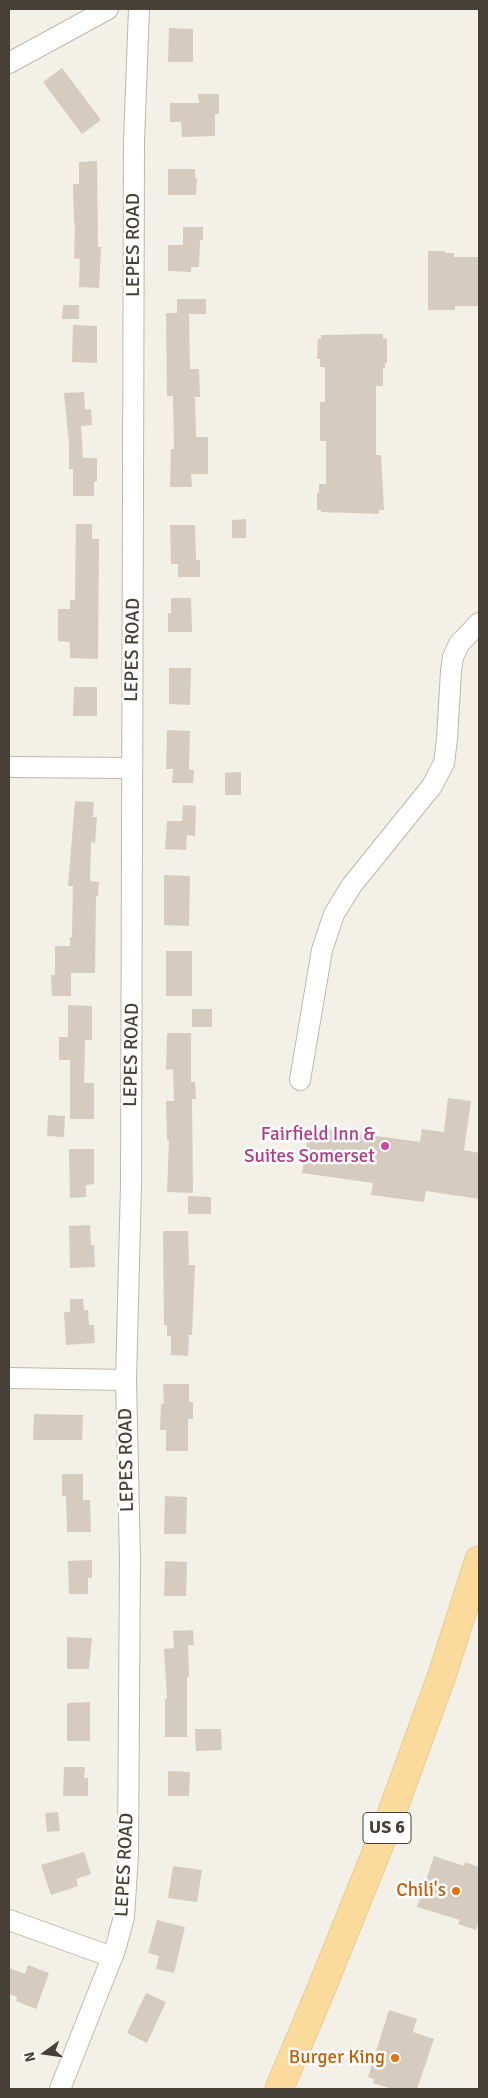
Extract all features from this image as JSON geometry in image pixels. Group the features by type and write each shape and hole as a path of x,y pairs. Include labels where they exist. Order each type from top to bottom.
{"main road":[{"name":"US 6","path":"279,2089 344,1936 390,1818 442,1675 479,1560"}],"street":[{"path":"9,63 108,9"},
{"name":"LEPES ROAD","path":"60,2089 112,1957 124,1917 128,1854 130,1578 126,1380 133,965 134,150 139,9"},
{"path":"300,1080 322,950 334,914 352,885 432,786 444,762 453,657 459,644 479,623"},
{"path":"9,767 132,768"},
{"path":"9,1378 126,1380"},
{"path":"9,1920 112,1957"}],"building":[{"path":"169,28 193,29 193,62 168,62"},
{"path":"62,68 101,120 82,134 43,82"},
{"path":"198,94 219,94 219,114 215,114 215,136 182,137 181,122 170,122 170,103 199,103"},
{"path":"97,161 98,247 101,247 99,288 79,287 80,259 74,258 73,184 79,184 79,162"},
{"path":"168,169 195,169 195,178 197,178 196,195 168,195"},
{"path":"183,227 203,227 203,240 200,240 199,267 191,267 191,272 168,271 168,245 183,245"},
{"path":"428,251 454,253 454,257 479,257 479,306 455,306 455,310 428,310"},
{"path":"177,299 206,299 206,314 189,314 190,369 199,369 200,397 195,397 196,437 208,437 208,474 191,474 192,487 170,487 171,449 174,449 173,396 167,396 166,313 177,313"},
{"path":"63,305 79,305 79,319 62,319"},
{"path":"73,325 97,326 97,363 72,362"},
{"path":"383,334 383,338 387,339 387,363 385,363 385,368 383,368 383,386 376,386 376,455 381,455 384,510 379,510 379,514 321,512 321,510 317,510 317,493 319,493 319,484 326,484 326,441 320,441 320,402 325,402 325,367 320,367 320,359 317,359 318,339 321,339 321,335"},
{"path":"84,392 85,410 91,409 92,425 81,426 83,458 97,458 97,481 94,482 94,496 73,496 73,469 69,469 69,443 64,393"},
{"path":"246,519 246,538 232,538 232,520"},
{"path":"76,524 92,524 92,539 99,539 98,659 70,658 70,642 58,641 58,609 70,609 70,600 75,600"},
{"path":"170,525 195,525 196,560 200,560 200,577 178,577 178,564 171,564"},
{"path":"171,598 191,598 192,632 168,632 168,613 171,613"},
{"path":"169,668 191,668 190,705 169,704"},
{"path":"74,687 97,687 97,716 73,716"},
{"path":"167,730 190,731 189,770 194,770 193,783 172,783 173,769 166,769"},
{"path":"241,772 241,795 225,795 225,773"},
{"path":"75,801 94,802 93,817 97,817 95,843 91,842 90,881 99,882 98,896 96,896 95,973 71,973 71,996 52,996 51,975 55,975 55,946 70,946 70,937 72,937 73,886 68,886"},
{"path":"183,805 196,806 195,836 187,835 186,850 165,849 167,821 182,821"},
{"path":"164,875 190,876 189,926 164,925"},
{"path":"166,951 192,951 192,996 166,996"},
{"path":"68,1005 92,1006 92,1040 85,1040 84,1083 94,1083 94,1119 70,1119 70,1060 59,1060 59,1037 68,1037"},
{"path":"192,1009 212,1009 212,1027 192,1027"},
{"path":"167,1033 191,1033 191,1082 195,1082 196,1099 192,1099 193,1193 167,1192 169,1140 167,1140 166,1101 174,1101 173,1069 166,1070"},
{"name":"Fairfield Inn & Suites Somerset","path":"448,1098 471,1101 464,1150 479,1153 479,1199 426,1191 424,1202 371,1195 373,1183 302,1173 308,1136 318,1138 319,1128 420,1142 422,1129 444,1132"},
{"path":"48,1115 65,1116 64,1137 47,1136"},
{"path":"69,1149 94,1149 94,1184 86,1185 86,1197 70,1198"},
{"path":"188,1196 211,1197 211,1214 188,1214"},
{"path":"90,1225 91,1245 94,1245 95,1267 70,1268 69,1226"},
{"path":"163,1231 188,1231 189,1265 195,1265 192,1335 189,1335 188,1356 171,1355 171,1336 167,1336 167,1325 164,1325"},
{"path":"70,1299 83,1299 84,1310 88,1310 89,1325 94,1325 95,1343 66,1345 64,1312 70,1312"},
{"path":"163,1384 189,1384 189,1402 193,1402 193,1419 188,1419 188,1451 166,1451 166,1430 160,1430 161,1404 164,1403"},
{"path":"34,1414 83,1415 82,1440 33,1440"},
{"path":"62,1474 83,1474 83,1500 90,1500 91,1532 67,1532 66,1496 62,1496"},
{"path":"165,1496 187,1497 186,1534 164,1534"},
{"path":"92,1560 92,1578 88,1578 88,1594 69,1594 68,1561"},
{"path":"165,1561 187,1562 186,1596 164,1596"},
{"path":"193,1630 194,1645 188,1645 187,1737 165,1737 165,1699 167,1699 164,1649 174,1648 173,1631"},
{"path":"67,1637 92,1638 89,1669 67,1669"},
{"path":"90,1702 90,1741 67,1741 67,1703"},
{"path":"195,1729 221,1729 222,1750 196,1751"},
{"path":"64,1767 85,1767 84,1778 88,1778 88,1796 63,1796"},
{"path":"168,1771 190,1772 189,1796 168,1796"},
{"path":"58,1812 60,1831 47,1832 45,1813"},
{"path":"84,1852 91,1874 76,1879 78,1886 51,1895 41,1865"},
{"path":"434,1856 464,1866 465,1862 479,1867 479,1920 476,1930 458,1924 460,1920 417,1907"},
{"path":"173,1866 202,1870 197,1902 168,1898"},
{"path":"157,1920 185,1927 174,1973 156,1969 159,1956 148,1953"},
{"path":"28,1965 49,1973 36,2009 16,2001 17,1997 9,1994 9,1968 25,1974"},
{"path":"146,1993 166,2002 147,2043 127,2033"},
{"path":"389,2010 417,2019 413,2032 434,2039 417,2089 392,2089 373,2083 374,2079 368,2077"}],"place":[{"name":"Fairfield Inn & Suites Somerset","path":"385,1146"},
{"name":"Chili's","path":"456,1891"},
{"name":"Burger King","path":"395,2058"}]}
